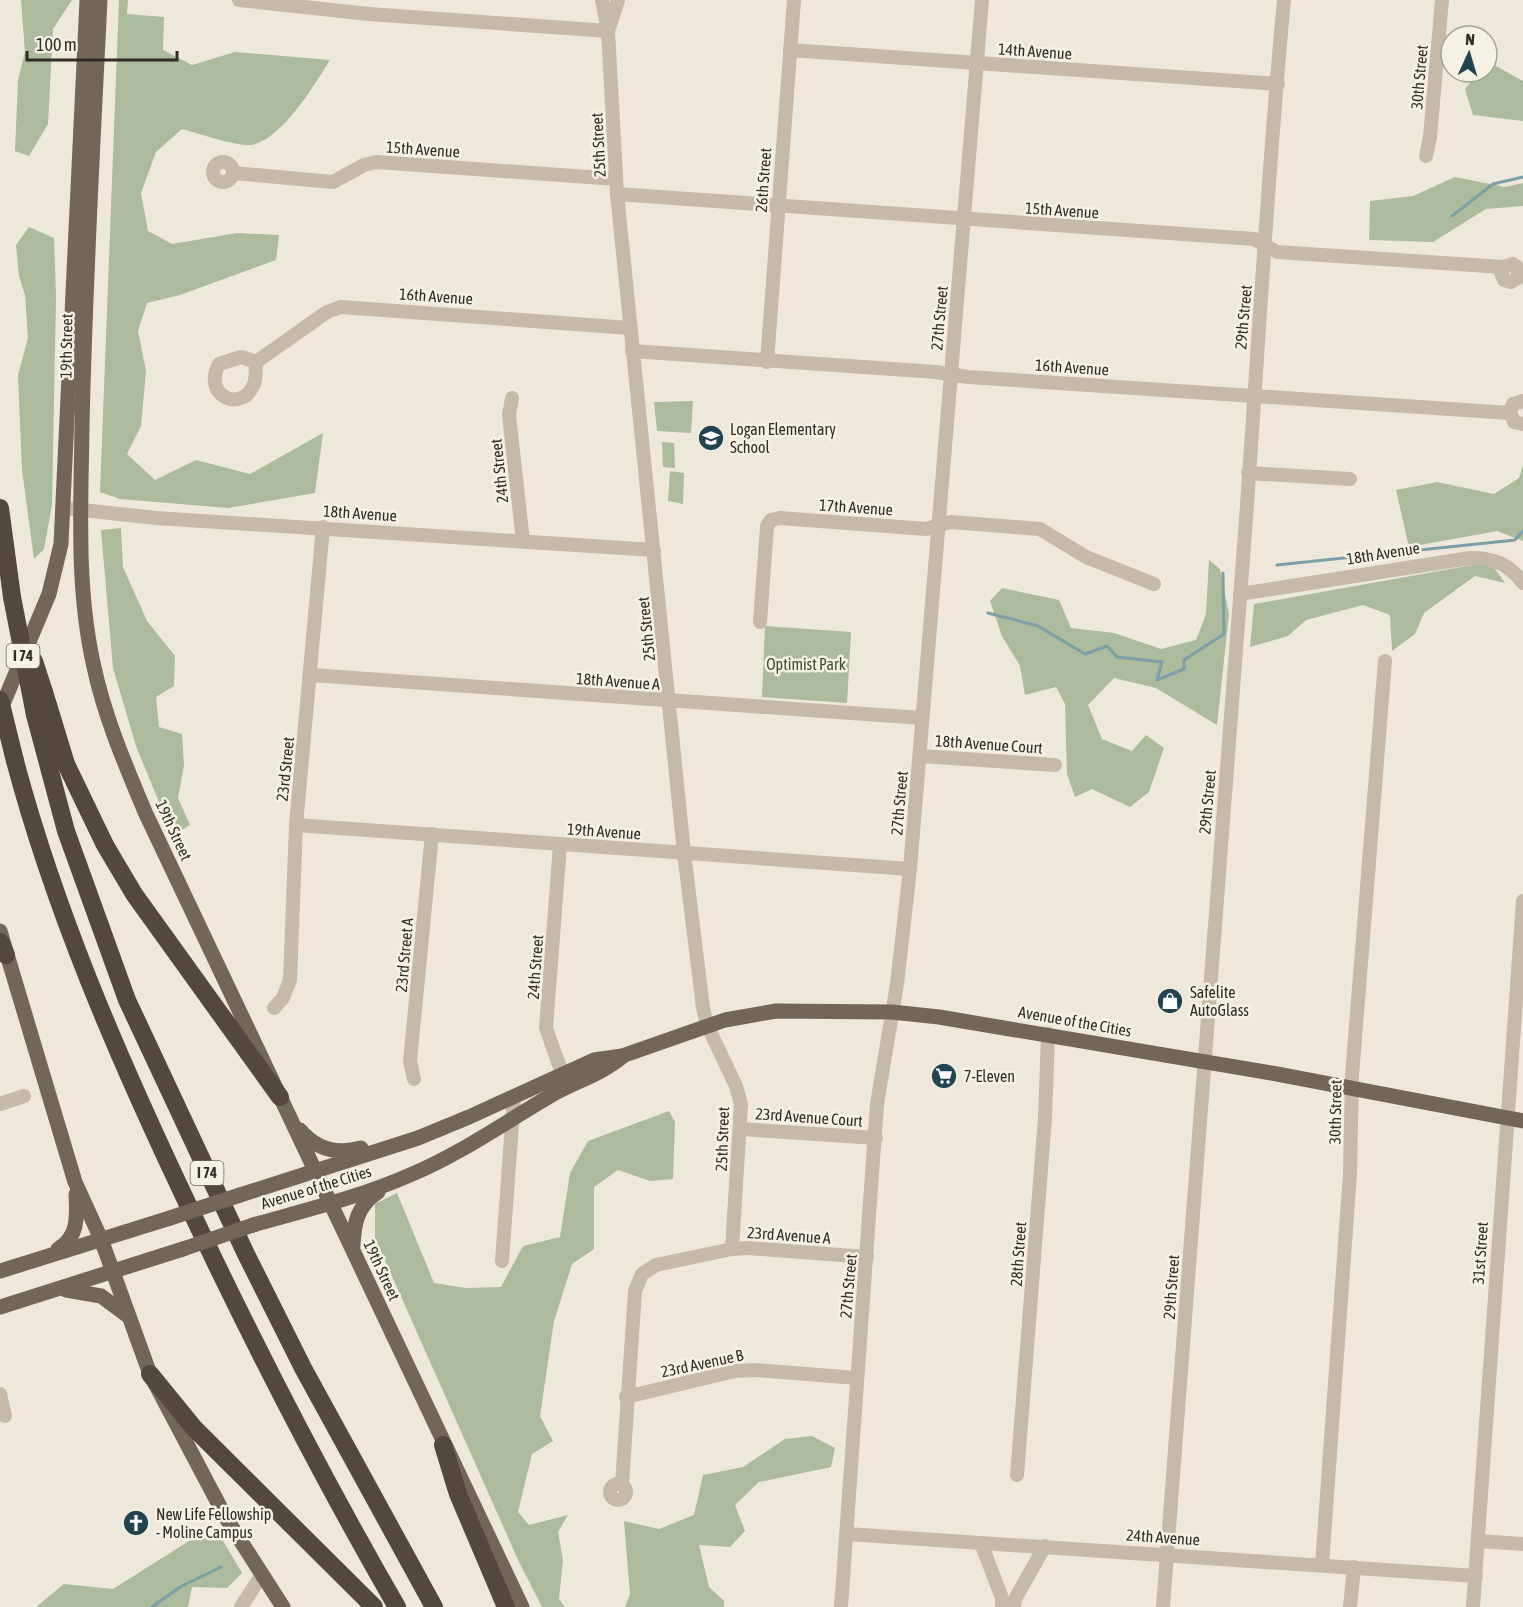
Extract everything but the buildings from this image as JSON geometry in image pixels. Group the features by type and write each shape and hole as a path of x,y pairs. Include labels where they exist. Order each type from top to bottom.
{"highway":[{"name":"I 74","path":"0,508 12,597 35,715 66,831 127,1000 293,1348 372,1497 434,1607"},
{"path":"12,597 66,764 105,845 134,894 283,1105"},
{"name":"I 74","path":"0,700 45,863 69,931 147,1118 257,1347 362,1545 398,1607"},
{"path":"150,1374 194,1428 374,1607"},
{"path":"443,1445 458,1494 506,1607"}],"main road":[{"name":"19th Street","path":"0,711 49,594 61,544 87,0"},
{"name":"19th Street","path":"100,0 87,248 81,510 84,592 90,649 114,738 152,827 353,1249 443,1445 522,1607"},
{"path":"0,931 3,948 75,1182 101,1239 150,1374 215,1498 261,1576 283,1607"},
{"name":"Avenue of the Cities","path":"0,1271 418,1138 514,1096 605,1071 622,1056 707,1025 776,1011 892,1011 1048,1034 1523,1120"},
{"name":"Avenue of the Cities","path":"0,1307 395,1181 449,1156 569,1080"},
{"path":"283,1105 308,1140 331,1151 345,1152 514,1096"},
{"path":"353,1249 356,1216 372,1196 395,1181"},
{"path":"44,1258 65,1245 76,1227 75,1182"},
{"path":"57,1290 94,1293 129,1317"}],"street":[{"path":"240,0 369,14 608,32 602,0"},
{"name":"25th Street","path":"618,0 608,32 617,194 684,853 703,1008 707,1025 740,1095 741,1129 732,1249"},
{"name":"26th Street","path":"767,362 794,0"},
{"name":"27th Street","path":"841,1607 880,1083 892,1011 910,869 982,0"},
{"name":"29th Street","path":"1163,1607 1202,1062 1240,594 1284,0"},
{"name":"30th Street","path":"1426,156 1430,137 1442,0"},
{"name":"14th Avenue","path":"790,50 1278,84"},
{"name":"15th Avenue","path":"233,173 333,182 364,165 376,162 616,179"},
{"name":"15th Avenue","path":"617,194 1254,239 1277,252 1503,267"},
{"name":"16th Avenue","path":"256,362 327,312 342,307 630,328"},
{"name":"16th Avenue","path":"632,351 1510,413"},
{"name":"24th Street","path":"512,398 510,415 523,541"},
{"path":"1523,401 1513,404 1510,413 1514,422 1523,424"},
{"path":"1248,473 1350,479"},
{"name":"18th Avenue","path":"64,508 156,518 654,550"},
{"name":"17th Avenue","path":"760,622 767,526 771,520 780,518 926,529 951,522 1040,529 1086,557 1154,584"},
{"name":"23rd Street","path":"274,1008 284,998 290,980 296,825 323,527"},
{"name":"18th Avenue","path":"1240,594 1470,558 1497,560 1514,570 1523,583"},
{"name":"30th Street","path":"1322,1564 1350,1173 1352,1089 1385,661"},
{"name":"18th Avenue A","path":"311,675 922,718"},
{"name":"18th Avenue Court","path":"920,756 1055,765"},
{"name":"19th Avenue","path":"296,825 910,869"},
{"name":"23rd Street A","path":"414,1079 410,1061 432,834"},
{"name":"24th Street","path":"560,845 546,1028 550,1044 569,1080"},
{"name":"31st Street","path":"1473,1607 1523,901"},
{"name":"28th Street","path":"1017,1475 1045,1118 1048,1034"},
{"path":"0,1104 24,1096"},
{"path":"502,1261 514,1096"},
{"name":"23rd Avenue Court","path":"741,1129 876,1138"},
{"name":"23rd Avenue A","path":"626,1396 634,1291 642,1274 656,1265 732,1249 764,1249 867,1257"},
{"name":"23rd Avenue B","path":"626,1396 735,1371 755,1370 857,1378"},
{"path":"0,1394 5,1416"},
{"path":"621,1484 626,1396"},
{"name":"24th Avenue","path":"847,1534 1476,1576"},
{"path":"1478,1541 1523,1544"},
{"path":"981,1543 1002,1598 1002,1607"},
{"path":"1014,1607 1015,1599 1045,1546"},
{"path":"1350,1607 1354,1567"},
{"path":"241,1607 261,1576"}],"green space":[{"path":"21,0 72,0 53,29 48,124 29,156 15,151 18,80 25,52"},
{"path":"119,0 128,0 127,14 164,17 163,50 192,65 235,52 330,60 296,111 273,134 261,142 243,145 182,129 156,152 141,193 148,231 172,244 237,233 279,235 276,260 180,295 147,303 138,331 146,371 141,426 127,454 155,480 196,460 250,474 323,433 315,493 228,508 120,499 100,492"},
{"path":"1499,68 1523,81 1523,121 1473,115 1465,89 1469,84 1499,84"},
{"path":"1455,177 1505,187 1523,183 1523,206 1486,209 1433,242 1369,240 1370,201 1413,196"},
{"path":"29,227 54,238 56,296 52,505 44,549 34,559 22,470 18,375 28,338 25,295 19,276 16,245"},
{"path":"693,401 691,433 657,431 654,402"},
{"path":"662,442 674,443 675,468 663,467"},
{"path":"1523,465 1523,541 1497,531 1409,547 1396,490 1437,482 1494,494 1519,478"},
{"path":"670,471 684,473 683,504 668,501"},
{"path":"121,528 123,567 147,621 175,656 174,686 156,697 159,727 182,734 184,765 178,798 190,825 173,836 136,746 113,668 101,530"},
{"path":"1209,560 1220,569 1229,614 1217,725 1156,688 1114,678 1088,705 1102,739 1132,751 1146,735 1164,748 1149,792 1130,807 1092,789 1075,797 1067,774 1065,704 1056,687 1025,695 1020,666 1002,636 990,601 1002,588 1059,600 1071,628 1114,633 1161,649 1196,640 1206,614"},
{"path":"1478,564 1493,566 1505,583 1475,576 1424,613 1415,634 1392,651 1390,615 1363,605 1306,620 1288,636 1250,647 1254,604"},
{"name":"Optimist Park","path":"765,626 851,632 847,703 762,697"},
{"path":"669,1111 675,1122 673,1179 650,1181 618,1170 594,1187 594,1249 572,1264 554,1321 540,1416 553,1441 532,1454 518,1512 529,1525 568,1515 558,1532 563,1560 559,1599 565,1607 542,1607 519,1562 375,1238 375,1204 397,1193 434,1283 466,1288 501,1287 523,1246 560,1237 570,1173 588,1141"},
{"path":"812,1436 835,1448 831,1467 759,1482 735,1505 745,1531 730,1547 699,1545 709,1587 724,1601 724,1607 625,1607 630,1594 624,1521 659,1529 694,1515 703,1475 743,1467 785,1439"},
{"path":"200,1534 219,1534 242,1573 227,1588 192,1587 188,1607 36,1607 64,1584 113,1589"}],"waterway":[{"path":"1452,216 1493,184 1523,177"},
{"path":"1277,565 1515,540 1523,531"},
{"path":"988,613 1038,626 1085,654 1107,646 1117,657 1162,662 1157,680 1184,669 1184,660 1224,634 1223,573"},
{"path":"152,1607 180,1587 221,1567"}],"place":[{"name":"Logan Elementary School","path":"711,438"},
{"name":"Safelite AutoGlass","path":"1170,1001"},
{"name":"7-Eleven","path":"944,1076"},
{"name":"New Life Fellowship - Moline Campus","path":"136,1523"}]}
